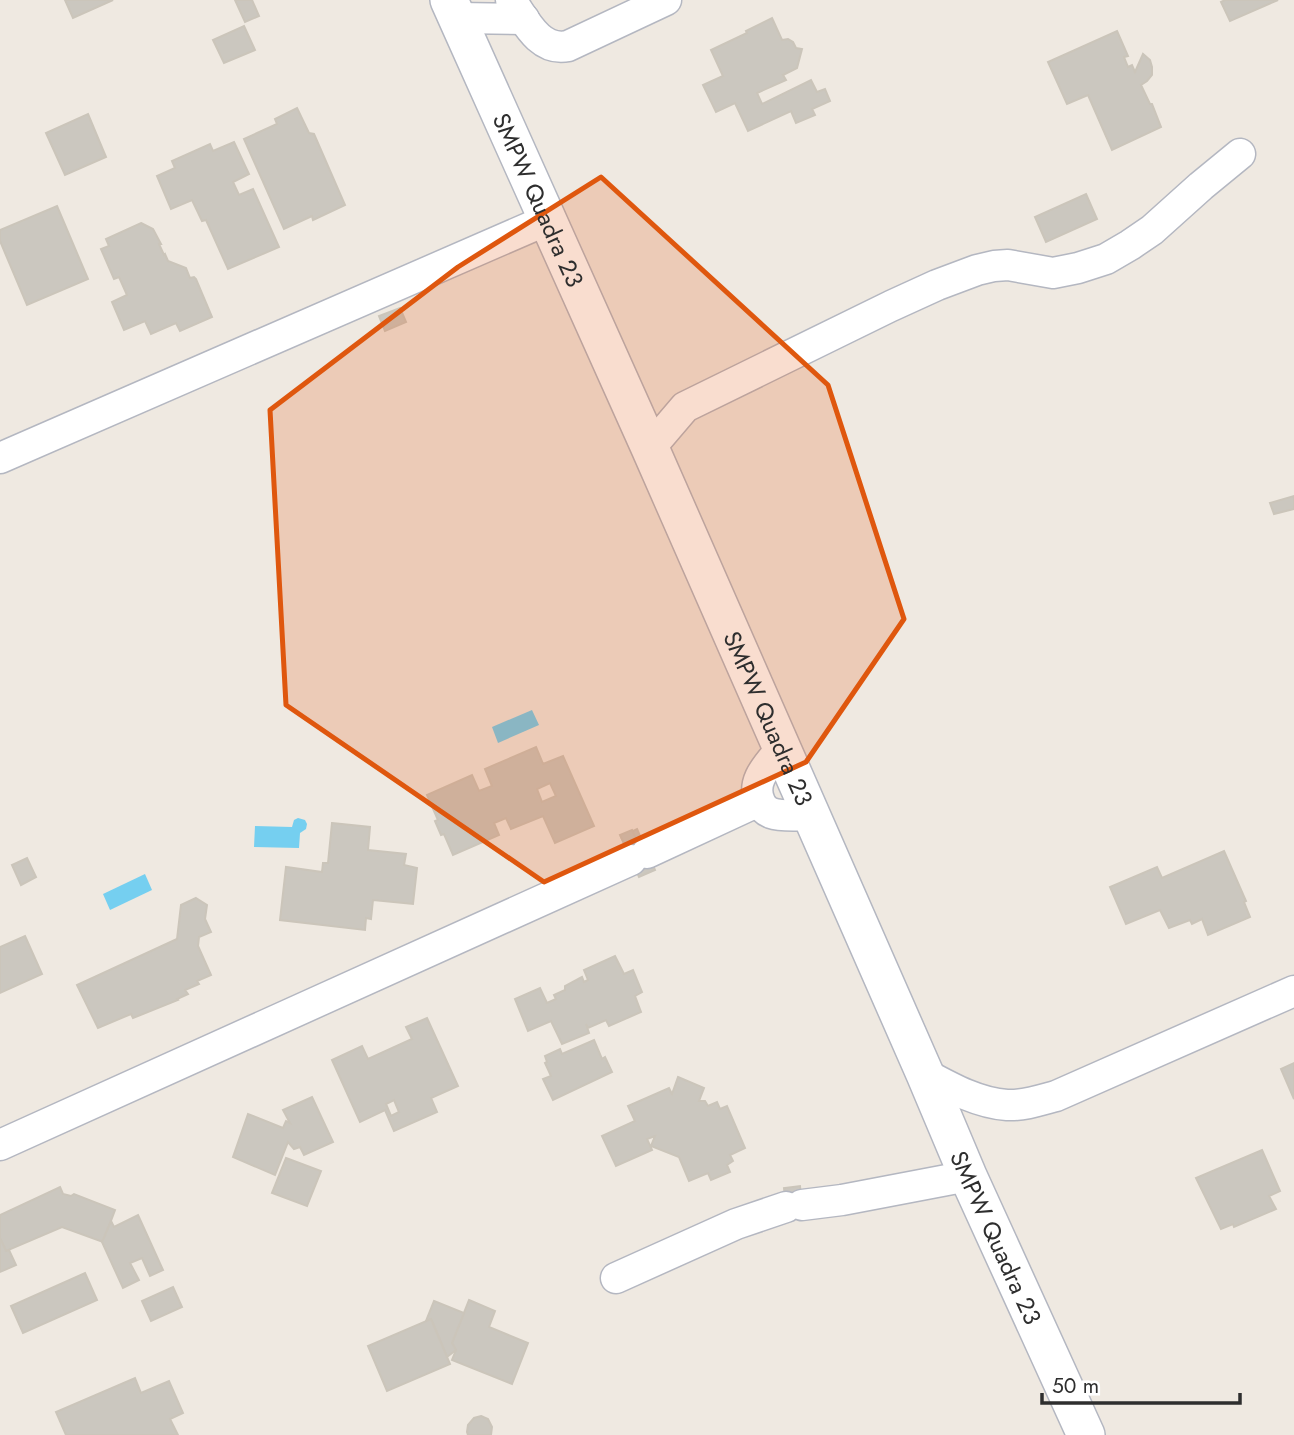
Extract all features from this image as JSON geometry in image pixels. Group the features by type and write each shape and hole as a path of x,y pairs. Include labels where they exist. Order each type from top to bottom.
{"street":[{"path":"453,9 518,10 541,40 559,47 568,46 667,0"},
{"name":"SMPW Quadra 23","path":"453,9 650,448 968,1176 1086,1435"},
{"path":"650,448 685,407 937,285 994,266 1008,265 1053,273 1105,259 1152,230 1240,154"},
{"path":"0,458 547,220"},
{"path":"631,407 685,407"},
{"path":"781,749 760,776 757,788 762,807 772,814 810,815"},
{"path":"0,1145 759,800"},
{"path":"925,1074 956,1091 982,1100 1008,1105 1029,1103 1056,1096 1294,990"},
{"path":"616,1278 736,1224 794,1206 842,1200 968,1176"}],"highlighted area":[{"path":"601,177 828,385 904,619 806,762 544,882 286,705 270,410 458,267"}],"water":[{"path":"532,710 539,725 498,743 492,727"},
{"path":"294,820 305,820 307,824 306,829 300,833 299,848 254,847 255,826 292,827"},
{"path":"145,874 152,890 110,910 103,894"}],"building":[{"path":"65,0 113,0 73,18"},
{"path":"235,0 252,0 259,16 245,22"},
{"path":"1278,0 1230,21 1221,2"},
{"path":"772,18 782,40 788,39 796,48 802,49 797,68 783,75 786,80 757,93 762,104 811,80 817,92 825,89 830,101 812,109 815,115 796,123 791,111 748,131 735,103 716,112 703,85 723,76 711,50"},
{"path":"244,26 255,50 224,63 213,40"},
{"path":"1117,31 1128,56 1124,57 1128,67 1132,65 1135,72 1143,54 1150,60 1152,75 1141,85 1161,127 1112,150 1088,95 1067,104 1048,62"},
{"path":"297,108 309,133 314,134 345,205 313,220 312,216 284,229 244,139 277,124 275,119"},
{"path":"88,114 106,157 65,175 46,133"},
{"path":"234,142 249,174 233,182 239,195 253,189 279,247 228,269 206,220 202,221 192,200 171,209 157,176 175,168 172,161 210,144 213,151"},
{"path":"1086,194 1097,219 1046,242 1035,217"},
{"path":"57,206 88,279 27,305 0,241 0,230"},
{"path":"141,223 153,229 168,261 186,268 190,278 196,279 212,317 180,331 176,323 151,334 145,321 124,330 112,302 127,295 119,277 114,279 101,249 109,246 106,239"},
{"path":"400,308 406,322 385,331 379,316"},
{"path":"1294,496 1294,509 1274,514 1270,503"},
{"path":"536,747 543,764 563,756 594,826 555,843 543,816 511,829 506,818 494,823 499,835 453,855 444,834 441,835 435,821 438,820 427,795 472,775 479,791 492,786 485,769","holes":["550,783 556,796 542,802 537,789"]},
{"path":"332,823 370,827 368,850 406,854 404,865 417,868 413,904 373,900 371,919 366,918 365,930 280,920 286,867 322,872 323,863 328,863"},
{"path":"637,829 655,870 639,877 621,837"},
{"path":"632,830 636,839 625,845 620,835"},
{"path":"1224,851 1246,901 1244,902 1250,917 1208,935 1202,919 1192,924 1190,920 1169,928 1160,910 1126,924 1110,887 1157,867 1162,878"},
{"path":"27,858 36,877 21,885 12,865"},
{"path":"196,898 207,905 205,919 211,932 199,937 198,946 211,975 185,990 188,994 178,1000 133,1018 131,1014 98,1028 77,985 177,939 181,905"},
{"path":"25,936 42,974 0,993 0,947"},
{"path":"615,956 624,974 633,970 642,992 635,996 641,1012 609,1026 606,1020 588,1028 586,1024 589,1033 562,1044 551,1021 528,1031 515,999 540,988 547,1003 556,999 554,995 565,990 565,986 582,977 584,982 588,980 584,970"},
{"path":"427,1018 458,1086 431,1098 437,1112 394,1131 385,1110 360,1122 332,1060 362,1046 368,1059 412,1039 406,1027","holes":["394,1100 399,1112 391,1116 386,1104"]},
{"path":"594,1040 602,1059 605,1057 612,1072 553,1100 543,1079 551,1076 545,1056 560,1049 562,1054"},
{"path":"1294,1063 1294,1099 1281,1069"},
{"path":"678,1077 704,1088 699,1101 705,1101 708,1106 717,1102 720,1109 727,1106 745,1148 730,1155 733,1161 727,1165 730,1172 711,1180 708,1173 689,1181 679,1157 651,1146 655,1136 647,1139 652,1150 616,1166 602,1136 635,1121 628,1106 669,1088 672,1094"},
{"path":"312,1097 333,1142 304,1155 300,1147 294,1149 288,1142 275,1175 233,1157 248,1114 283,1128 286,1121 290,1123 283,1110"},
{"path":"1262,1150 1280,1191 1269,1196 1276,1209 1234,1227 1233,1224 1221,1229 1196,1178"},
{"path":"286,1158 321,1171 307,1206 272,1193"},
{"path":"800,1186 803,1214 787,1216 784,1188"},
{"path":"60,1187 63,1194 74,1194 115,1210 103,1242 62,1227 6,1251 0,1238 0,1215"},
{"path":"138,1215 163,1270 150,1276 142,1258 130,1263 139,1280 123,1288 102,1242 111,1221 114,1227"},
{"path":"0,1238 16,1265 0,1272"},
{"path":"85,1273 97,1300 23,1333 11,1306"},
{"path":"173,1287 182,1307 151,1321 142,1301"},
{"path":"469,1300 495,1311 489,1327 528,1343 512,1384 452,1360 456,1350 452,1343"},
{"path":"434,1301 464,1313 452,1343 456,1350 447,1357 431,1319 426,1321"},
{"path":"431,1319 450,1364 387,1391 368,1346"},
{"path":"135,1378 141,1393 169,1381 183,1413 170,1419 178,1435 66,1435 56,1412"},
{"path":"481,1416 488,1419 492,1427 491,1435 468,1435 468,1425 474,1418"}]}
